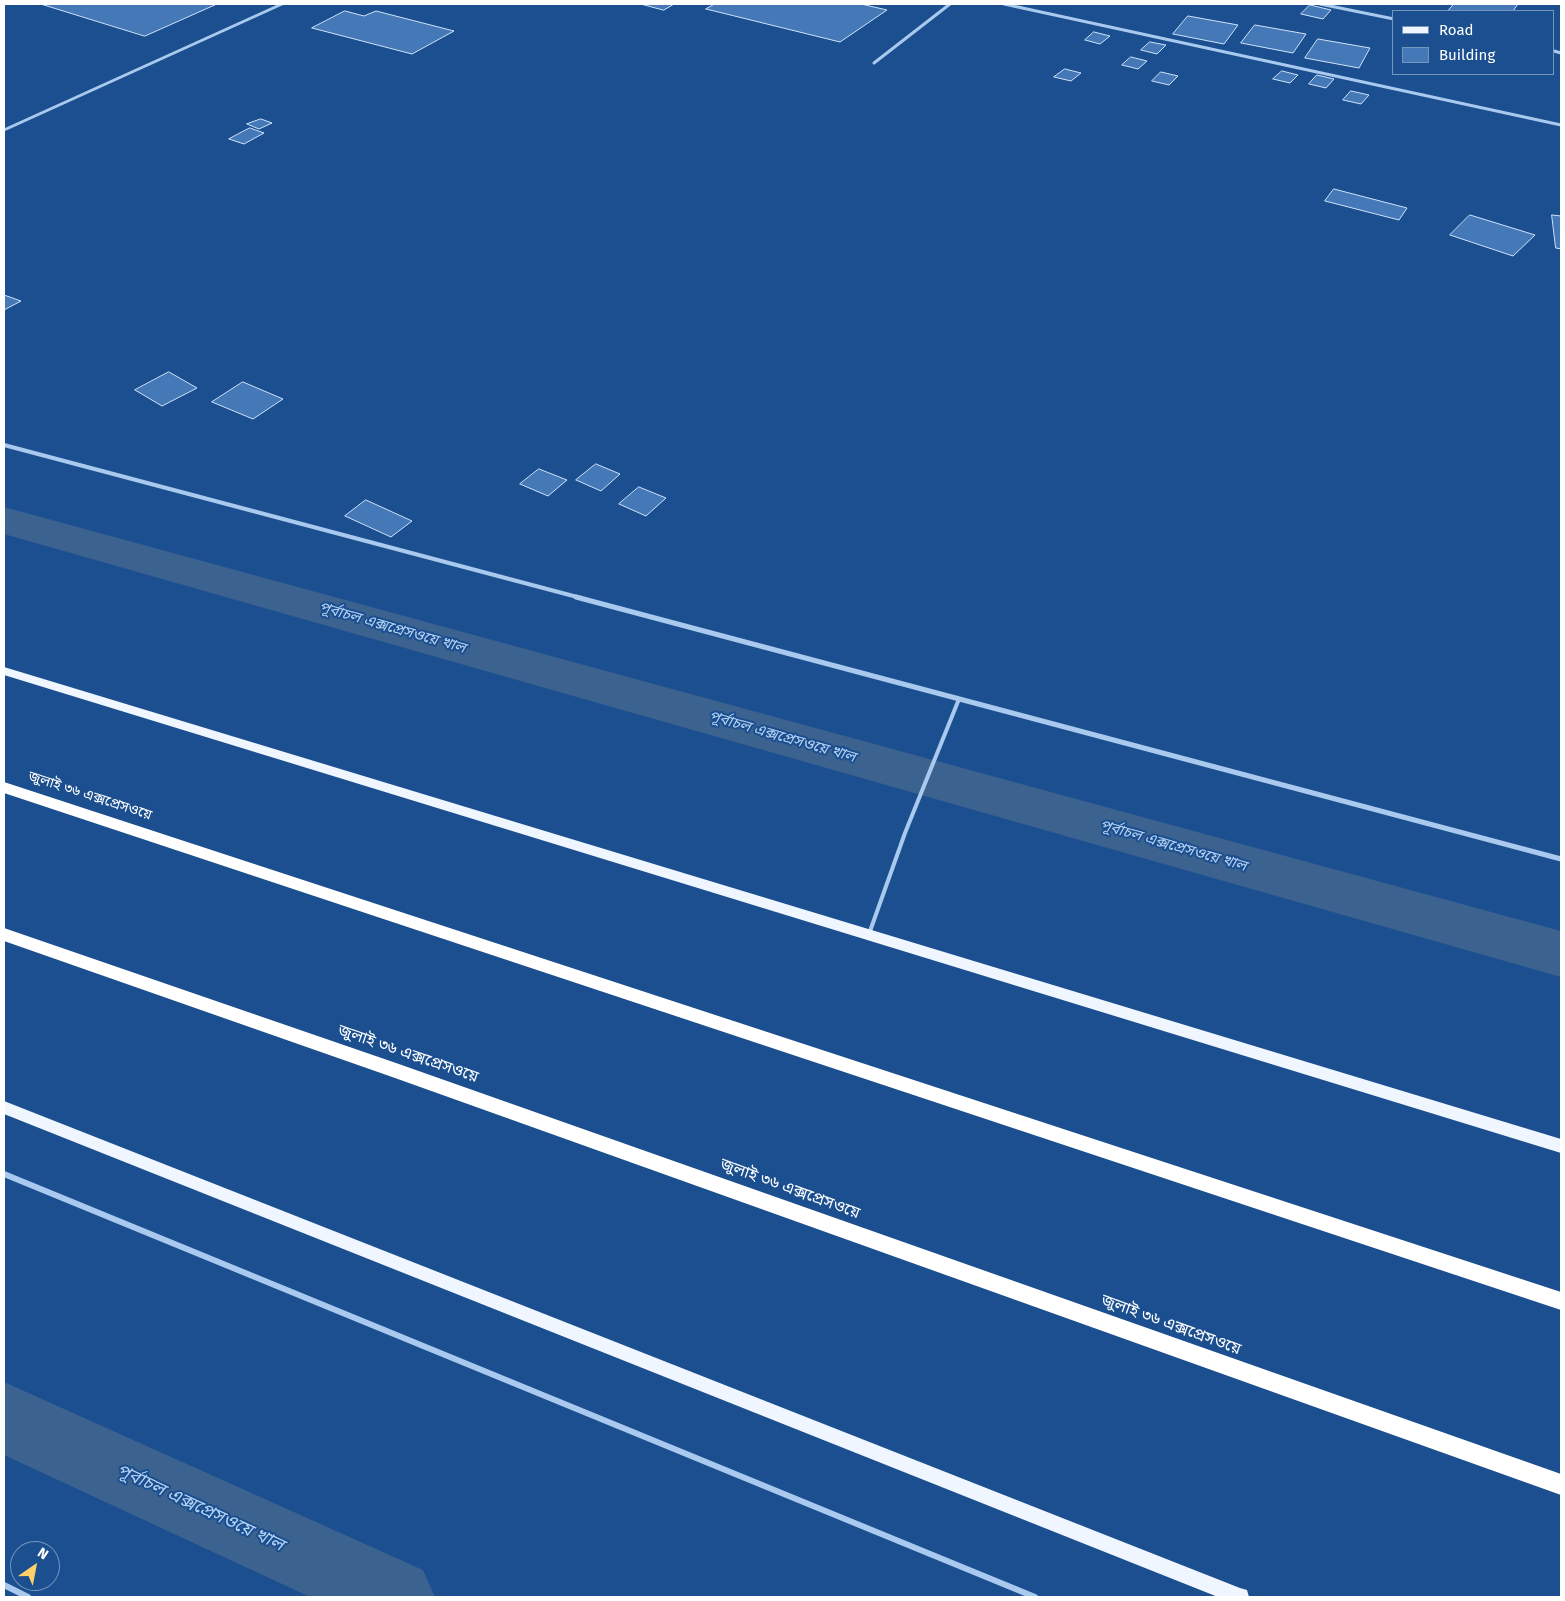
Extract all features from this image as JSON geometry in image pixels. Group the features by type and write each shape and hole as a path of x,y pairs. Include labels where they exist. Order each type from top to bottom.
{"highway":[{"name":"জুলাই ৩৬ এক্সপ্রেসওয়ে","path":"4,787 1561,1301"},
{"name":"জুলাই ৩৬ এক্সপ্রেসওয়ে","path":"4,934 406,1074 1561,1485"}],"main road":[{"path":"4,670 1561,1146"},
{"path":"4,1107 1240,1597"}],"street":[{"path":"4,130 282,4"},
{"path":"874,63 950,4"},
{"path":"1004,4 1561,125"},
{"path":"1320,4 1392,19"},
{"path":"4,445 1561,859"},
{"path":"4,1174 1035,1597"},
{"path":"4,1585 28,1597"}],"lane":[{"path":"869,934 905,833 959,699"}],"building":[{"path":"41,4 217,4 145,36"},
{"path":"641,4 674,4 664,10"},
{"path":"715,4 861,4 887,10 840,42 706,9"},
{"path":"1454,4 1518,4 1514,10 1449,10"},
{"path":"1310,5 1331,10 1323,19 1301,14"},
{"path":"345,11 364,16 376,11 454,31 412,54 312,28"},
{"path":"1188,16 1238,25 1224,44 1173,34"},
{"path":"1255,25 1306,34 1293,53 1241,43"},
{"path":"1094,32 1110,36 1100,44 1085,40"},
{"path":"1318,39 1370,48 1359,68 1305,58"},
{"path":"1150,42 1166,45 1157,54 1141,50"},
{"path":"1131,57 1147,61 1138,69 1122,65"},
{"path":"1065,69 1081,73 1071,81 1054,77"},
{"path":"1282,71 1298,75 1290,83 1273,79"},
{"path":"1161,72 1178,76 1169,85 1152,81"},
{"path":"1317,75 1334,79 1326,88 1309,84"},
{"path":"1351,91 1369,95 1361,104 1343,100"},
{"path":"261,119 272,123 259,129 247,124"},
{"path":"250,128 264,133 244,144 229,139"},
{"path":"1334,189 1407,208 1399,220 1325,201"},
{"path":"1470,215 1535,235 1513,256 1450,235"},
{"path":"1552,215 1561,216 1561,249 1556,248"},
{"path":"4,295 21,301 4,310"},
{"path":"169,372 197,388 162,406 135,390"},
{"path":"243,382 283,399 253,419 212,402"},
{"path":"596,464 620,474 601,491 576,480"},
{"path":"539,469 567,480 548,496 520,484"},
{"path":"639,487 666,498 646,516 619,504"},
{"path":"366,500 412,521 391,537 345,516"}],"waterway":[{"name":"পূর্বাচল এক্সপ্রেসওয়ে খাল","path":"4,520 1561,954"},
{"name":"পূর্বাচল এক্সপ্রেসওয়ে খাল","path":"4,1418 396,1597"}]}
